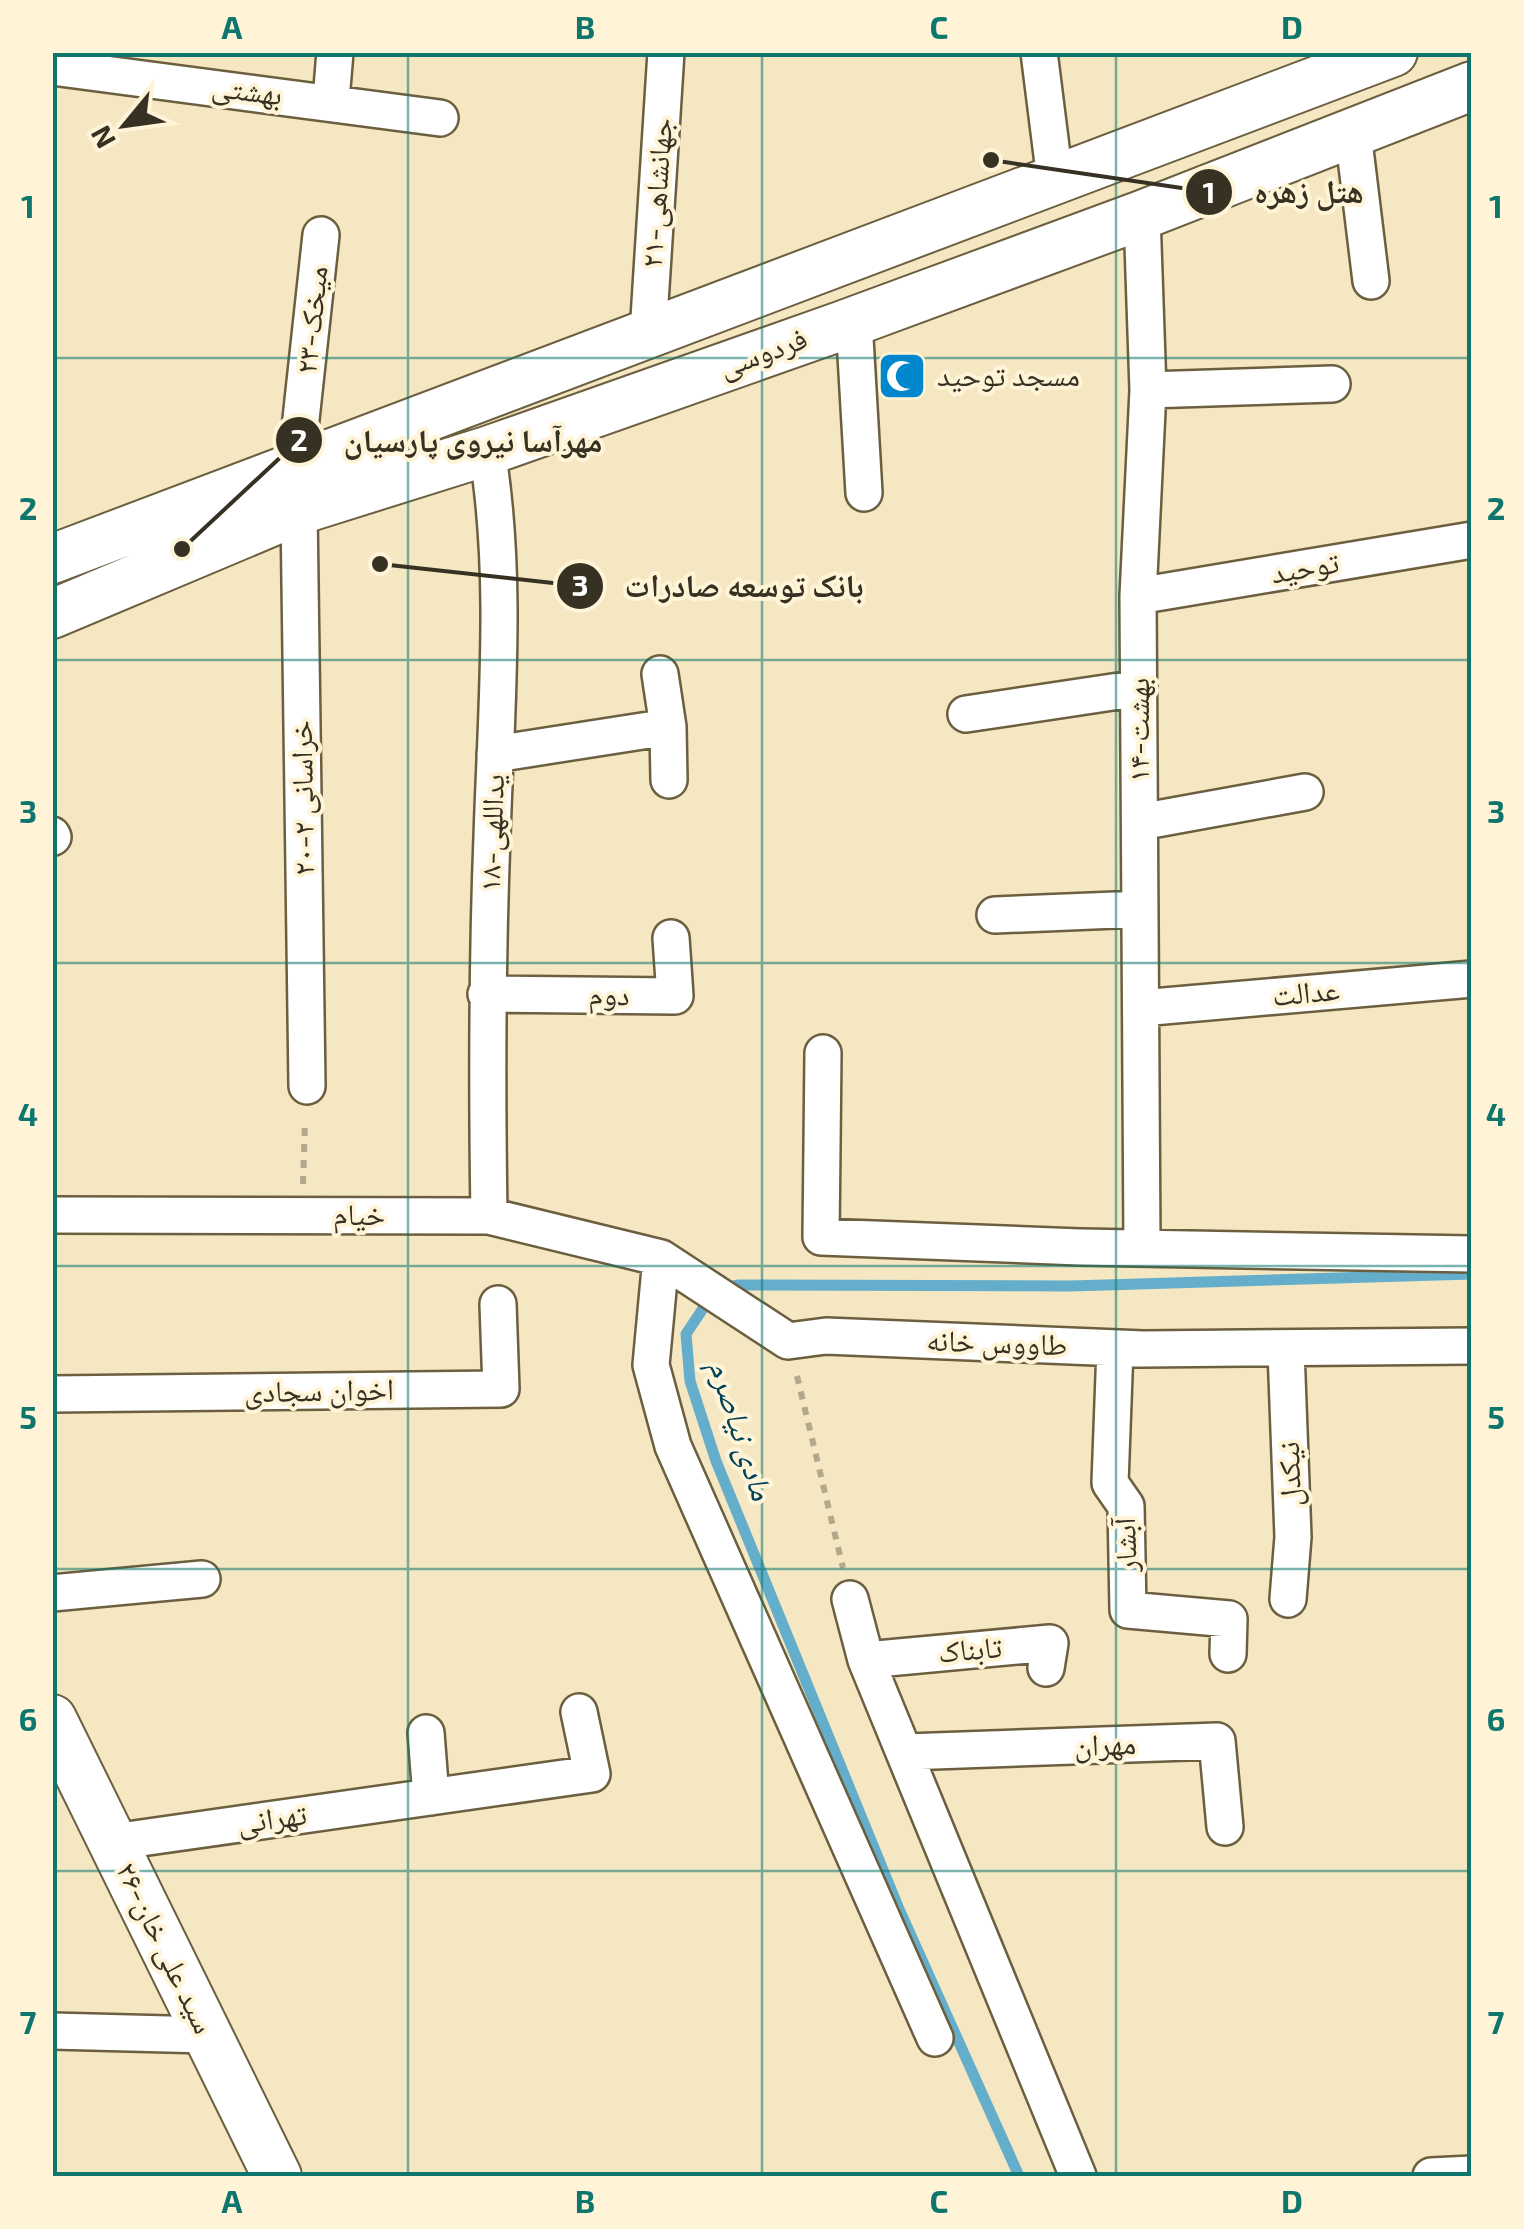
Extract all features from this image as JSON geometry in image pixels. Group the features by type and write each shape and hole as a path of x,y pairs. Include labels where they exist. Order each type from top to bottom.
{"main road":[{"name":"فردوسی","path":"52,614 298,487 648,334 1393,52"},
{"name":"فردوسی","path":"52,559 298,487 487,451 1142,216 1472,86"},
{"name":"۲۶-سید علی خان","path":"57,1738 113,1842 276,2176"}],"street":[{"path":"331,100 334,52"},
{"name":"۲۱-جهانشاهی","path":"648,334 666,52"},
{"path":"1039,52 1055,179"},
{"name":"بهشتی","path":"52,67 97,63 440,118"},
{"path":"1354,133 1371,281"},
{"name":"۱۴-بهشت","path":"1142,216 1148,390 1138,596 1142,1246"},
{"name":"۲۳-میخک","path":"298,487 322,235"},
{"path":"854,320 864,493"},
{"path":"1148,390 1332,384"},
{"name":"۱۸-یداللهی","path":"487,451 496,503 495,754 486,994 489,1216"},
{"name":"۲۰-خراسانی ۲","path":"298,487 306,1086"},
{"name":"توحید","path":"1138,596 1472,540"},
{"path":"660,674 668,727 668,780"},
{"path":"966,714 1139,688"},
{"path":"495,754 668,727"},
{"path":"1140,822 1305,792"},
{"path":"995,915 1140,908"},
{"name":"دوم","path":"486,994 675,996 670,938"},
{"name":"عدالت","path":"1141,1008 1472,979"},
{"path":"823,1053 821,1236 1472,1254"},
{"name":"خیام","path":"52,1215 489,1216 661,1258 788,1341"},
{"path":"661,1258 651,1365 673,1446 935,2038"},
{"name":"اخوان سجادی","path":"52,1394 500,1389 498,1304"},
{"name":"طاووس خانه","path":"788,1341 826,1336 1115,1348 1286,1350 1472,1346"},
{"name":"آبشار","path":"1115,1348 1110,1483 1126,1506 1128,1610 1229,1619 1228,1654"},
{"name":"نیکدل","path":"1286,1350 1292,1538 1288,1598"},
{"path":"52,1593 202,1579"},
{"path":"850,1599 866,1660 1078,2176"},
{"name":"تابناک","path":"866,1660 1050,1643 1046,1668"},
{"name":"تهرانی","path":"113,1842 592,1774 579,1712"},
{"path":"426,1733 431,1797"},
{"name":"مهران","path":"906,1752 1217,1741 1225,1827"},
{"path":"52,2031 207,2035"},
{"path":"1431,2176 1469,2175"}],"path":[{"path":"302,1215 306,1086"},
{"path":"788,1341 850,1599"}],"waterway":[{"name":"مادی نیاصرم","path":"1019,2176 899,1909 716,1461 690,1381 686,1334 716,1289 739,1285 1071,1286 1472,1274"}],"place":[{"name":"هتل زهره","path":"991,160"},
{"name":"مسجد توحید","path":"902,376"},
{"name":"مهرآسا نیروی پارسیان","path":"182,549"},
{"name":"بانک توسعه صادرات","path":"380,564"}]}
